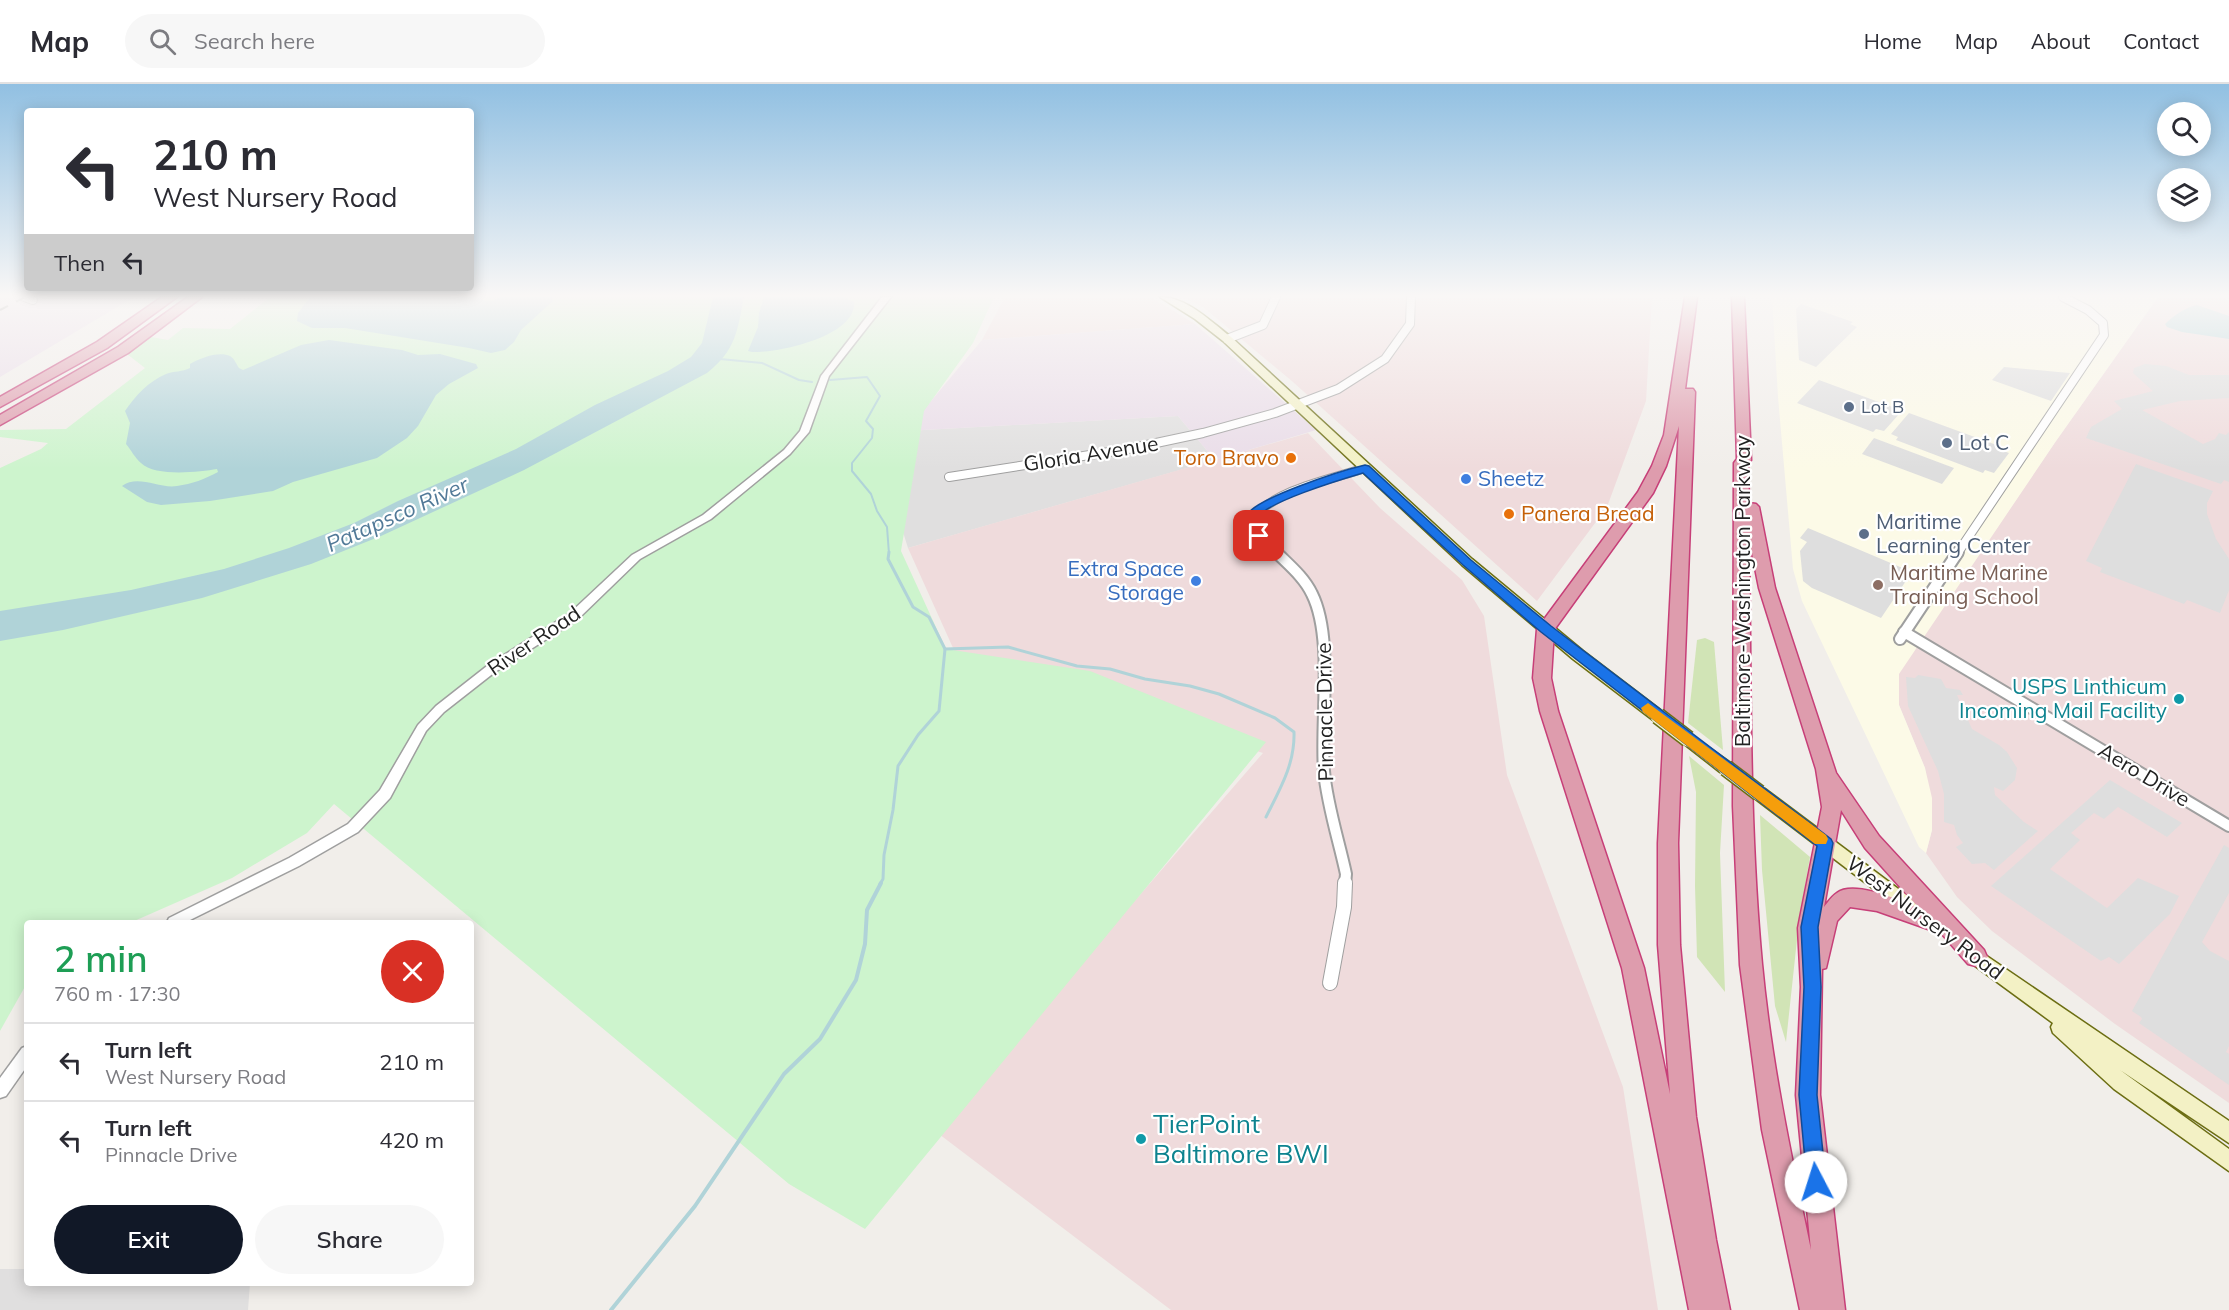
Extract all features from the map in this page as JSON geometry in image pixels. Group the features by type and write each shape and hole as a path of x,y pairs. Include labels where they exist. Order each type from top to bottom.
{"highway":[{"path":"0,404 86,354"},
{"path":"0,421 116,354"},
{"path":"1683,354 1671,435 1659,466 1646,493 1546,629 1542,663 1544,690 1633,968 1702,1310"},
{"path":"1689,354 1668,843 1669,945 1674,1025 1684,1117 1703,1240 1717,1310"},
{"name":"Baltimore-Washington Parkway","path":"1740,354 1744,460 1741,463 1743,806 1751,965 1774,1130 1813,1310"},
{"path":"1744,460 1754,530 1767,588 1826,769 1832,807 1809,927 1812,987 1808,1095 1832,1310"},
{"path":"1826,769 1854,817 1872,842 1976,957"},
{"path":"1812,987 1827,917 1845,898 1869,899 1928,920"}],"main road":[{"name":"West Nursery Road","path":"1243,354 1460,556 1546,629 2020,990 2229,1133"},
{"name":"West Nursery Road","path":"2020,990 2121,1083 2229,1161"},
{"path":"2121,1083 2157,1094 2229,1144"}],"street":[{"name":"River Road","path":"178,920 294,862 353,828 385,794 410,747 440,709 491,669 574,616 636,557 707,517 788,452 804,432 825,376 842,354"},
{"name":"Gloria Avenue","path":"949,477 1198,436 1300,406 1361,377 1388,354"},
{"name":"Aero Drive","path":"2091,354 1902,636 2229,826"},
{"name":"Pinnacle Drive","path":"1330,983 1344,907 1346,873 1324,774 1322,739 1324,640 1313,595 1302,578 1253,530 1251,518 1257,510 1274,500 1365,468"},
{"path":"0,1091 24,1057"}],"shaded area":[{"path":"0,354 38,354 0,377"},
{"path":"970,354 1229,354 1316,430 1215,460 1178,416 906,431"},
{"path":"1260,354 1649,354 1646,401 1607,507 1537,601"},
{"name":"Maritime Marine Training School","path":"1775,354 2117,354 2056,441 1899,674 1899,705 1925,768 1932,798 1932,830 1926,853 1919,847 1802,601 1793,569"},
{"path":"1799,354 1829,354 1816,367 1799,360"},
{"path":"2117,354 2229,354 2229,1103 2115,1024 1992,931 1957,897 1926,853 1932,830 1925,768 1899,705 1898,674"},
{"path":"2145,364 2166,366 2189,375 2229,375 2229,398 2180,401 2142,410 2203,444 2215,439 2219,433 2226,435 2229,432 2229,482 2224,480 2221,484 2086,438 2091,427 2122,409 2114,401 2153,391 2133,373 2134,368"},
{"path":"2004,367 2070,373 2051,401 1992,380"},
{"name":"Lot B","path":"1819,380 1895,408 1893,410 1900,413 1884,431 1876,429 1873,432 1797,403"},
{"name":"Lot C","path":"1909,413 2002,447 2001,450 2009,453 1994,473 1985,470 1983,473 1896,440 1898,437 1891,434"},
{"path":"1178,416 1215,460 908,548 891,494 906,431"},
{"path":"1308,433 1380,508 1462,580 1484,616 1507,775 1623,1087 1658,1310 1171,1310 935,1131 1263,753 958,659 908,548"},
{"path":"1874,438 1954,468 1942,484 1862,454"},
{"path":"2136,464 2213,491 2207,503 2207,514 2216,539 2229,559 2229,590 2220,613 2187,600 2184,604 2100,572 2102,568 2086,561"},
{"path":"1808,528 1912,572 1881,618 1812,588 1803,581 1800,551 1807,542 1800,538"},
{"path":"1918,675 1941,679 1946,688 1960,690 1963,695 1957,695 1972,729 1999,745 2007,752 2017,768 2015,780 2003,791 1994,787 1995,795 2024,822 2038,831 1994,870 1985,863 1972,864 1956,847 1963,843 1954,825 1944,822 1944,794 1938,771 1908,706 1906,677 1915,678"},
{"path":"2110,780 2182,823 2167,837 2118,807 2104,819 2094,813 2071,833 2080,840 2050,869 2107,908 2138,878 2179,896 2170,914 2119,964 2109,957 2101,961 1991,886"},
{"path":"2224,845 2229,848 2229,893 2202,942 2210,951 2229,961 2229,1046 2226,1052 2229,1054 2229,1085 2139,1023 2141,1017 2132,1011"},
{"path":"0,1269 24,1269 24,1286 250,1286 248,1310 0,1310"}],"green space":[{"path":"127,354 965,354 924,411 901,551 946,649 1090,671 1266,742 865,1229 789,1184 334,804 307,833 232,878 137,920 24,920 24,988 0,1031 0,468 41,449 48,443 0,437 0,430 66,429 145,368"},
{"path":"1705,638 1714,642 1723,750 1688,723 1697,640"},
{"path":"1689,756 1724,785 1720,853 1725,992 1697,957 1696,792"},
{"path":"1760,815 1810,857 1799,921 1786,1042 1775,1006 1762,870"}],"water":[{"path":"280,354 441,354 476,364 478,368 449,384 436,395 418,426 407,438 377,458 293,482 273,491 210,501 161,505 147,502 122,486 135,481 177,486 198,481 218,472 217,469 166,472 141,463 126,444 130,423 125,411 154,381 166,374 190,368 190,364 210,356 230,356 243,370"},
{"name":"Patapsco River","path":"693,354 725,354 707,373 524,470 381,536 311,564 202,598 63,630 0,641 0,611 131,590 224,569 289,548 354,523 516,449 595,405 668,371"}],"waterway":[{"path":"720,359 762,363 799,380 812,382"},
{"path":"830,380 867,377 880,396 866,421 873,429 872,438 852,463 852,471 871,494 877,511 887,527 889,553"},
{"path":"889,553 888,559 913,607 929,617 945,649"},
{"path":"945,649 1008,647 1077,666 1110,669 1145,679 1190,686 1219,694 1275,718 1294,732 1294,744 1286,776 1266,817"},
{"path":"880,884 883,879 884,855 893,810 898,766 918,735 939,711 945,649"},
{"path":"611,1310 695,1206 784,1074 820,1039 856,980 865,944 867,910 881,883"}],"slow traffic":[{"path":"1648,708 1820,839"}],"place":[{"name":"Lot B","path":"1849,407"},
{"name":"Lot C","path":"1947,443"},
{"name":"Toro Bravo","path":"1291,458"},
{"name":"Sheetz","path":"1466,479"},
{"name":"Panera Bread","path":"1509,514"},
{"name":"Maritime Learning Center","path":"1864,534"},
{"name":"Extra Space Storage","path":"1196,581"},
{"name":"Maritime Marine Training School","path":"1878,585"},
{"name":"USPS Linthicum Incoming Mail Facility","path":"2179,699"},
{"name":"TierPoint Baltimore BWI","path":"1141,1139"}],"route":[{"path":"1259,536 1253,530 1251,523 1251,518 1257,510 1274,500 1365,468 1467,562 1546,629 1825,843 1809,927 1812,987 1808,1095 1816,1182"}]}
